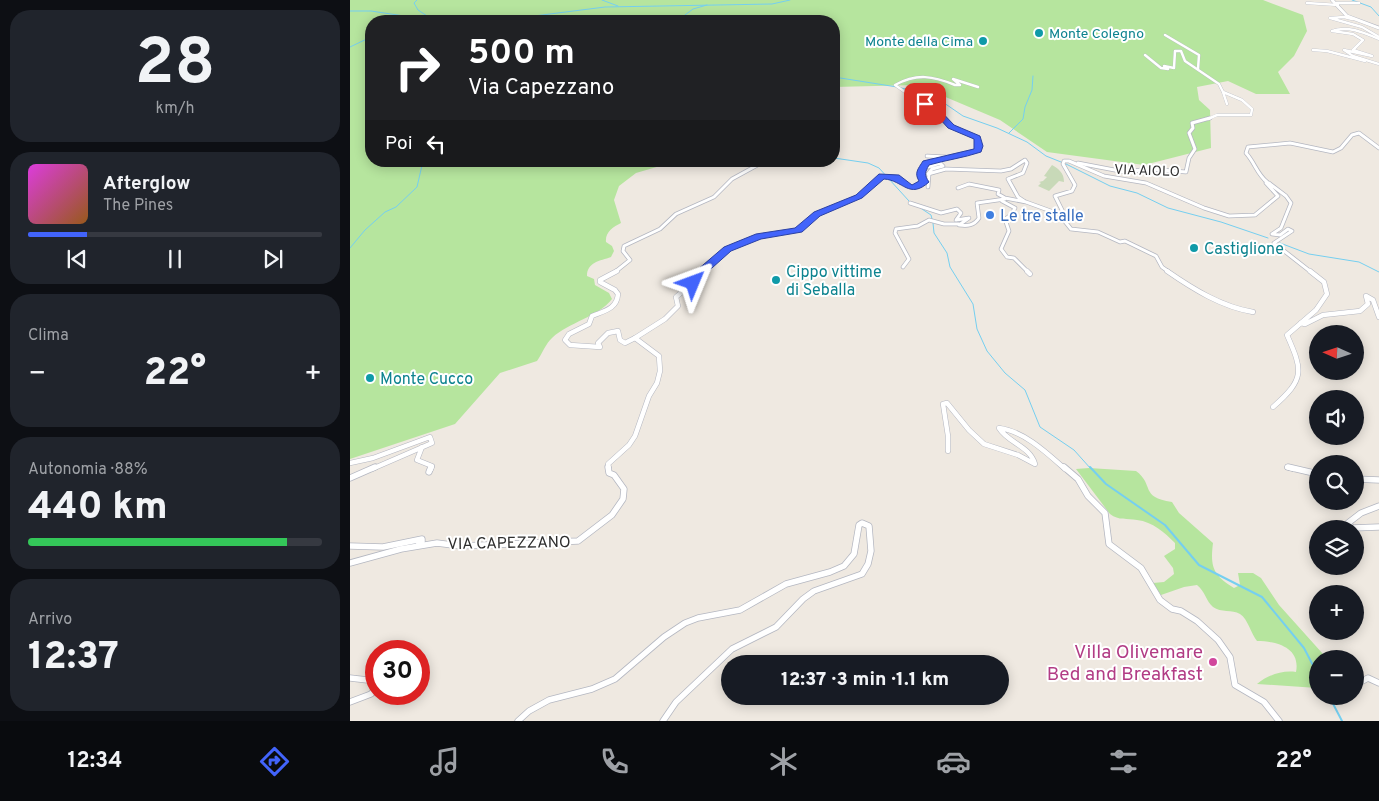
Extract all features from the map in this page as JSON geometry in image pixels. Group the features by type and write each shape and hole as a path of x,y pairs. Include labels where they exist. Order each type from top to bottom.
{"street":[{"path":"1332,0 1345,14 1379,28"},
{"path":"1307,1 1337,4 1359,3"},
{"path":"1360,21 1344,17 1330,18 1352,23 1368,30 1379,38"},
{"path":"1379,38 1357,30 1332,31 1353,34 1362,38 1352,49 1372,56 1344,50 1352,56 1379,64"},
{"path":"1165,35 1199,55 1198,69"},
{"path":"1313,50 1327,50 1354,61 1379,64"},
{"name":"VIA AIOLO","path":"1145,55 1161,68 1168,69 1164,66 1174,68 1176,52 1181,51 1185,61 1220,84 1227,104"},
{"path":"755,167 732,179 714,197 676,214 660,229 624,246 623,252 630,260 615,272 600,280 600,282 612,288 618,294 616,304 608,310 592,316 589,324 569,334 565,340 570,345 595,348 600,347 598,343 608,333 618,331 620,340 625,343 654,328 676,310 678,306 676,297 686,290 695,278 728,249 759,236 798,230 817,214 859,196 882,176 896,177 910,187 919,186 924,182 920,177 921,169 928,162 947,157 962,156 978,150 977,138 951,127 932,106 913,104 912,97 895,85 914,75 925,75 960,85 953,80 956,79 978,87"},
{"name":"VIA AIOLO","path":"1072,162 1125,172 1149,169 1186,172 1189,158 1195,149 1189,133 1193,128 1192,123 1217,115 1251,115 1252,109 1248,104 1223,92"},
{"path":"1272,407 1290,392 1296,382 1298,361 1287,335 1308,318 1326,294 1327,288 1324,282 1274,243 1292,231 1288,229 1280,235 1272,234 1281,228 1291,203 1286,196 1259,175 1255,163 1246,153 1248,148 1291,144 1334,152 1344,147 1352,134 1356,132 1379,148"},
{"path":"927,156 940,155 947,157"},
{"path":"929,174 950,169 980,173 1008,171 1013,170 1025,160 1027,163 1023,173 1008,179 1018,197 1026,202"},
{"path":"1059,214 1063,212 1063,209 1056,201 1055,196 1072,190 1075,185 1063,164 1064,161 1072,162 1116,179 1134,179 1158,187 1203,209 1232,216 1249,216 1261,212 1269,202 1278,196 1267,182"},
{"path":"921,169 935,164 942,164 942,166 928,171 928,187"},
{"path":"958,188 964,184 977,184 981,188 999,190 999,196 1026,202 1059,214 1071,229 1098,232 1120,242 1125,241 1156,256 1162,267 1189,286 1235,309 1253,312"},
{"path":"903,267 909,259 895,233 896,229 918,226 929,220 944,224 971,226 979,218 977,203 1009,199"},
{"path":"1001,200 1016,208 1005,219 1009,231 1001,249 1007,257 1014,258 1030,274"},
{"path":"910,203 941,213 957,209 961,213 956,220 969,218 959,224"},
{"path":"1301,323 1305,324 1325,315 1364,309 1368,304 1366,296 1373,300 1379,318"},
{"name":"VIA CAPEZZANO","path":"415,546 437,543 460,546 578,541 612,515 624,499 624,489 614,475 609,473 608,464 629,445 635,436 660,371 659,356 635,338"},
{"path":"948,451 948,436 943,404 947,403 959,420 985,445 1004,449 1021,456 1029,463 1035,464 1032,456 1020,446 1006,439 999,428 1007,429 1039,447 1075,476 1088,496 1105,513 1109,544 1127,556 1140,568 1160,600 1172,609 1197,621 1218,640 1230,658 1235,685 1264,702 1279,721"},
{"path":"350,463 373,458 430,437 432,443 350,478"},
{"path":"422,447 417,460 432,466 429,472"},
{"path":"1287,467 1309,472"},
{"path":"1364,479 1379,480"},
{"path":"1379,506 1361,513 1348,524 1352,528 1379,527"},
{"path":"518,721 537,705 553,698 604,685 633,666 684,624 697,618 738,611 791,581 830,572 849,562 853,556 859,525 862,523 870,526 872,536 869,563 862,574 814,591 803,599 776,627 732,649 676,702 663,721"},
{"path":"350,546 383,547 422,539 422,542 415,546 350,563"},
{"path":"350,678 365,680"},
{"path":"1364,680 1368,678 1379,683"},
{"path":"350,702 365,696"}],"green space":[{"path":"350,0 1263,0 1303,15 1307,31 1294,56 1278,72 1290,94 1256,94 1228,81 1197,87 1199,100 1210,110 1211,148 1144,165 1047,152 1000,120 917,85 840,87 840,15 365,15 365,167 657,167 636,173 619,186 614,200 621,223 610,230 606,238 606,242 612,246 614,251 611,257 592,265 587,276 594,279 595,285 609,293 612,299 606,305 559,332 548,343 537,361 500,373 455,424 350,459"},
{"path":"1052,165 1061,172 1064,182 1059,181 1049,191 1038,186 1041,183 1039,182 1047,177 1044,176"},
{"path":"1076,469 1136,471 1142,476 1151,494 1162,500 1172,502 1179,513 1213,543 1212,558 1214,570 1221,579 1234,588 1240,585 1238,573 1253,573 1261,578 1279,605 1319,650 1309,650 1309,687 1257,684 1275,674 1296,672 1295,657 1291,651 1279,644 1257,641 1243,616 1213,607 1197,585 1184,587 1161,595 1153,583 1164,582 1174,574 1173,568 1164,556 1175,549 1175,543 1153,525 1110,514"}],"waterway":[{"path":"417,0 414,3 418,10 426,15"},
{"path":"602,0 618,6"},
{"path":"706,5 772,4 790,0"},
{"path":"1352,0 1371,7 1379,16"},
{"path":"542,15 605,7 706,5"},
{"path":"685,15 693,9 706,5"},
{"path":"350,11 371,11 398,15"},
{"path":"350,47 365,40"},
{"path":"1009,133 1023,119 1025,107 1032,90 1033,76"},
{"path":"840,78 897,87"},
{"path":"901,88 931,94 963,116 997,128 1027,142 1046,156 1061,162"},
{"path":"840,159 868,163 879,168 909,201"},
{"path":"1066,164 1110,186 1137,193 1168,208 1221,222 1268,238"},
{"path":"350,248 365,230 385,212 396,207 417,187 422,167"},
{"path":"919,207 931,215 932,219"},
{"path":"933,223 934,233 947,253 950,267 973,304 977,329 987,351 1005,373 1025,390 1040,427 1074,450 1091,469"},
{"path":"1280,243 1309,254 1359,262 1379,272"},
{"path":"1090,467 1106,484 1165,525 1199,565 1262,597 1304,648 1309,658"},
{"path":"1334,705 1342,721"}],"place":[{"name":"Monte Colegno","path":"1039,33"},
{"name":"Monte della Cima","path":"983,41"},
{"name":"Le tre stalle","path":"990,215"},
{"name":"Castiglione","path":"1194,248"},
{"name":"Cippo vittime di Seballa","path":"776,280"},
{"name":"Monte Cucco","path":"370,378"},
{"name":"Villa Olivemare Bed and Breakfast","path":"1213,662"}],"route":[{"path":"693,283 695,278 728,249 759,236 791,233 798,230 817,214 849,202 859,196 882,176 896,177 910,187 914,187 923,184 920,172 926,163 947,157 962,156 978,150 979,142 977,138 951,127 931,105 925,104"}]}
